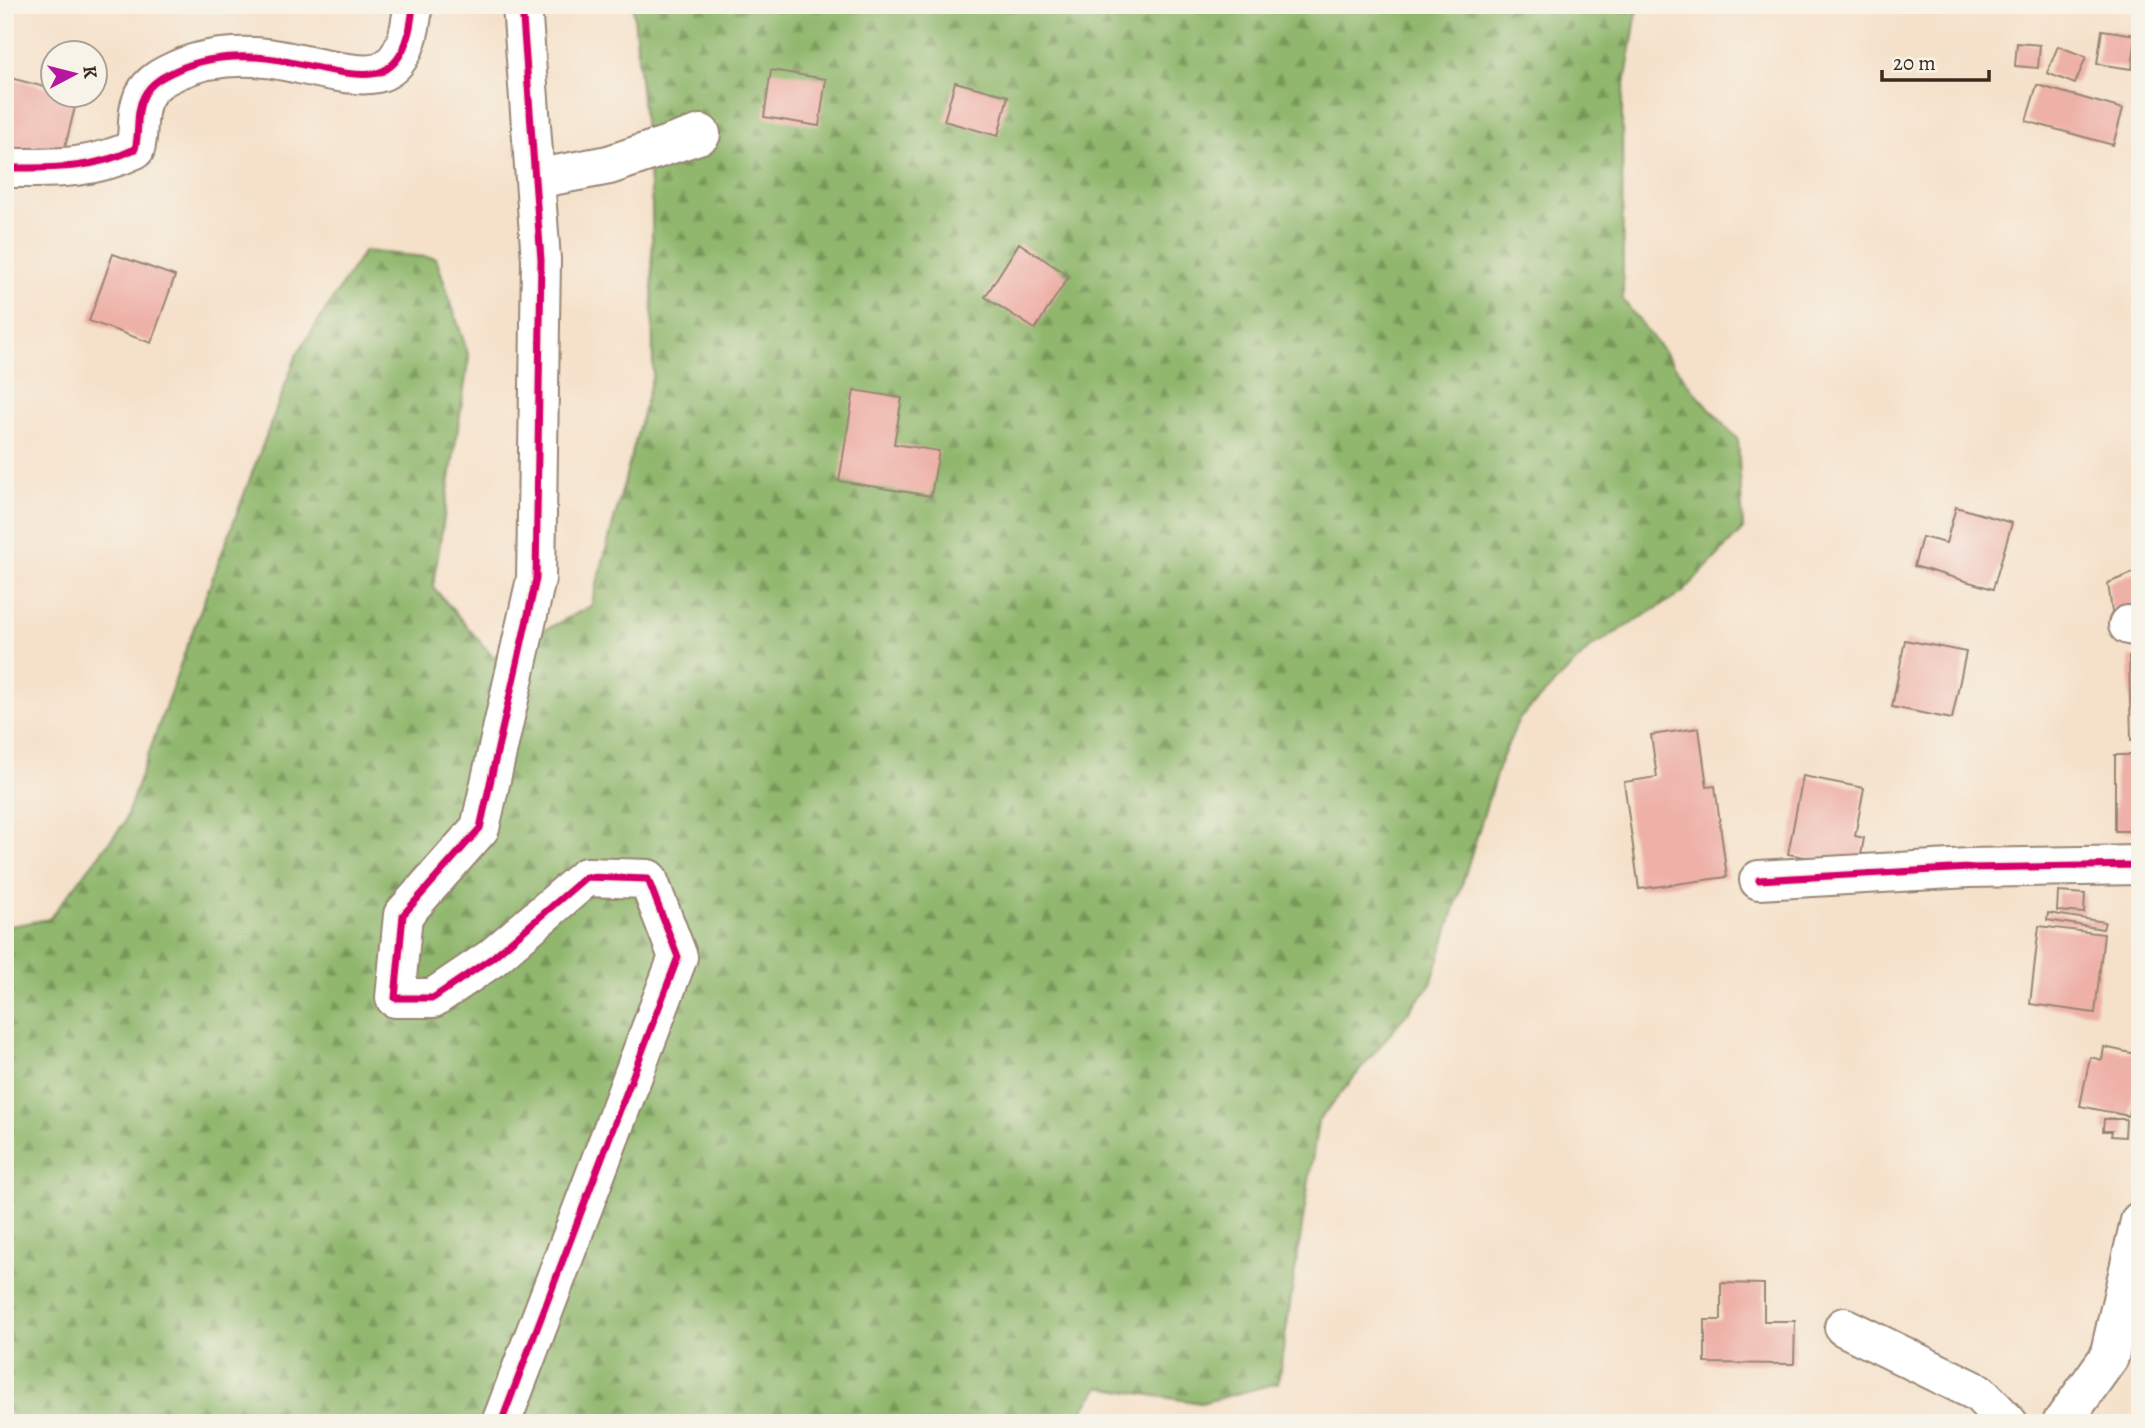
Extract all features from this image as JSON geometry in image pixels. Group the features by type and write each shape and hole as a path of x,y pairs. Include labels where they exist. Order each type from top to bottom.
{"street":[{"path":"5,167 68,169 112,160 135,149 144,96 158,79 188,65 220,58 267,58 331,70 367,74 382,72 403,51 413,5"},
{"path":"501,1423 678,957 648,878 586,877 492,958 433,998 395,998 403,915 480,828 536,579 541,260 522,5"},
{"path":"536,179 609,165 701,134"},
{"path":"1759,880 1969,868 2140,865"},
{"path":"2062,1423 2109,1357 2140,1221"},
{"path":"1844,1327 1979,1393 2008,1423"}],"green space":[{"path":"633,5 1638,5 1622,102 1623,300 1700,398 1738,440 1743,529 1682,593 1590,648 1519,719 1499,765 1431,984 1318,1121 1278,1383 1201,1403 1099,1387 1074,1423 5,1423 5,927 49,919 124,823 187,646 297,354 364,251 436,258 469,357 433,587 493,657 591,606 653,375 652,205"}],"building":[{"path":"2102,30 2136,35 2132,69 2097,64"},
{"path":"2017,43 2040,45 2038,68 2015,66"},
{"path":"2058,46 2086,57 2075,84 2047,73"},
{"path":"771,70 826,79 819,126 764,117"},
{"path":"7,77 38,85 38,108 75,108 60,167 5,154"},
{"path":"955,82 1008,96 998,136 944,121"},
{"path":"2037,85 2123,109 2113,145 2026,121"},
{"path":"1019,243 1069,276 1035,329 985,297"},
{"path":"113,254 175,276 151,343 89,321"},
{"path":"854,390 902,398 894,444 939,451 931,496 839,481"},
{"path":"1956,507 2012,523 1993,589 1914,566 1922,537 1946,543"},
{"path":"2140,570 2140,620 2112,612 2108,583"},
{"path":"1905,640 1966,652 1952,719 1892,707"},
{"path":"2129,657 2140,657 2140,740 2131,740"},
{"path":"1699,728 1707,787 1715,786 1727,877 1639,889 1624,782 1657,777 1651,735"},
{"path":"2115,755 2140,755 2140,831 2115,831"},
{"path":"1803,776 1864,788 1855,836 1864,838 1859,867 1788,854"},
{"path":"2058,892 2085,894 2084,913 2057,911"},
{"path":"2048,913 2105,922 2103,929 2047,920"},
{"path":"2039,926 2104,934 2095,1013 2030,1004"},
{"path":"2104,1047 2140,1055 2129,1116 2080,1106 2090,1057 2102,1060"},
{"path":"2104,1119 2126,1119 2125,1137 2111,1136 2112,1131 2103,1131"},
{"path":"1721,1283 1764,1284 1764,1321 1795,1321 1794,1364 1705,1363 1705,1320 1721,1320"}],"cycle path":[{"path":"5,168 56,168 87,164 135,149 141,102 147,91 163,77 198,63 220,58 255,57 343,73 372,74 383,71 397,59 406,43 413,5"},
{"path":"501,1423 678,957 648,879 586,877 492,958 433,998 395,998 403,915 480,828 536,579 541,260 522,5"},
{"path":"1759,880 1969,868 2140,865"}]}
